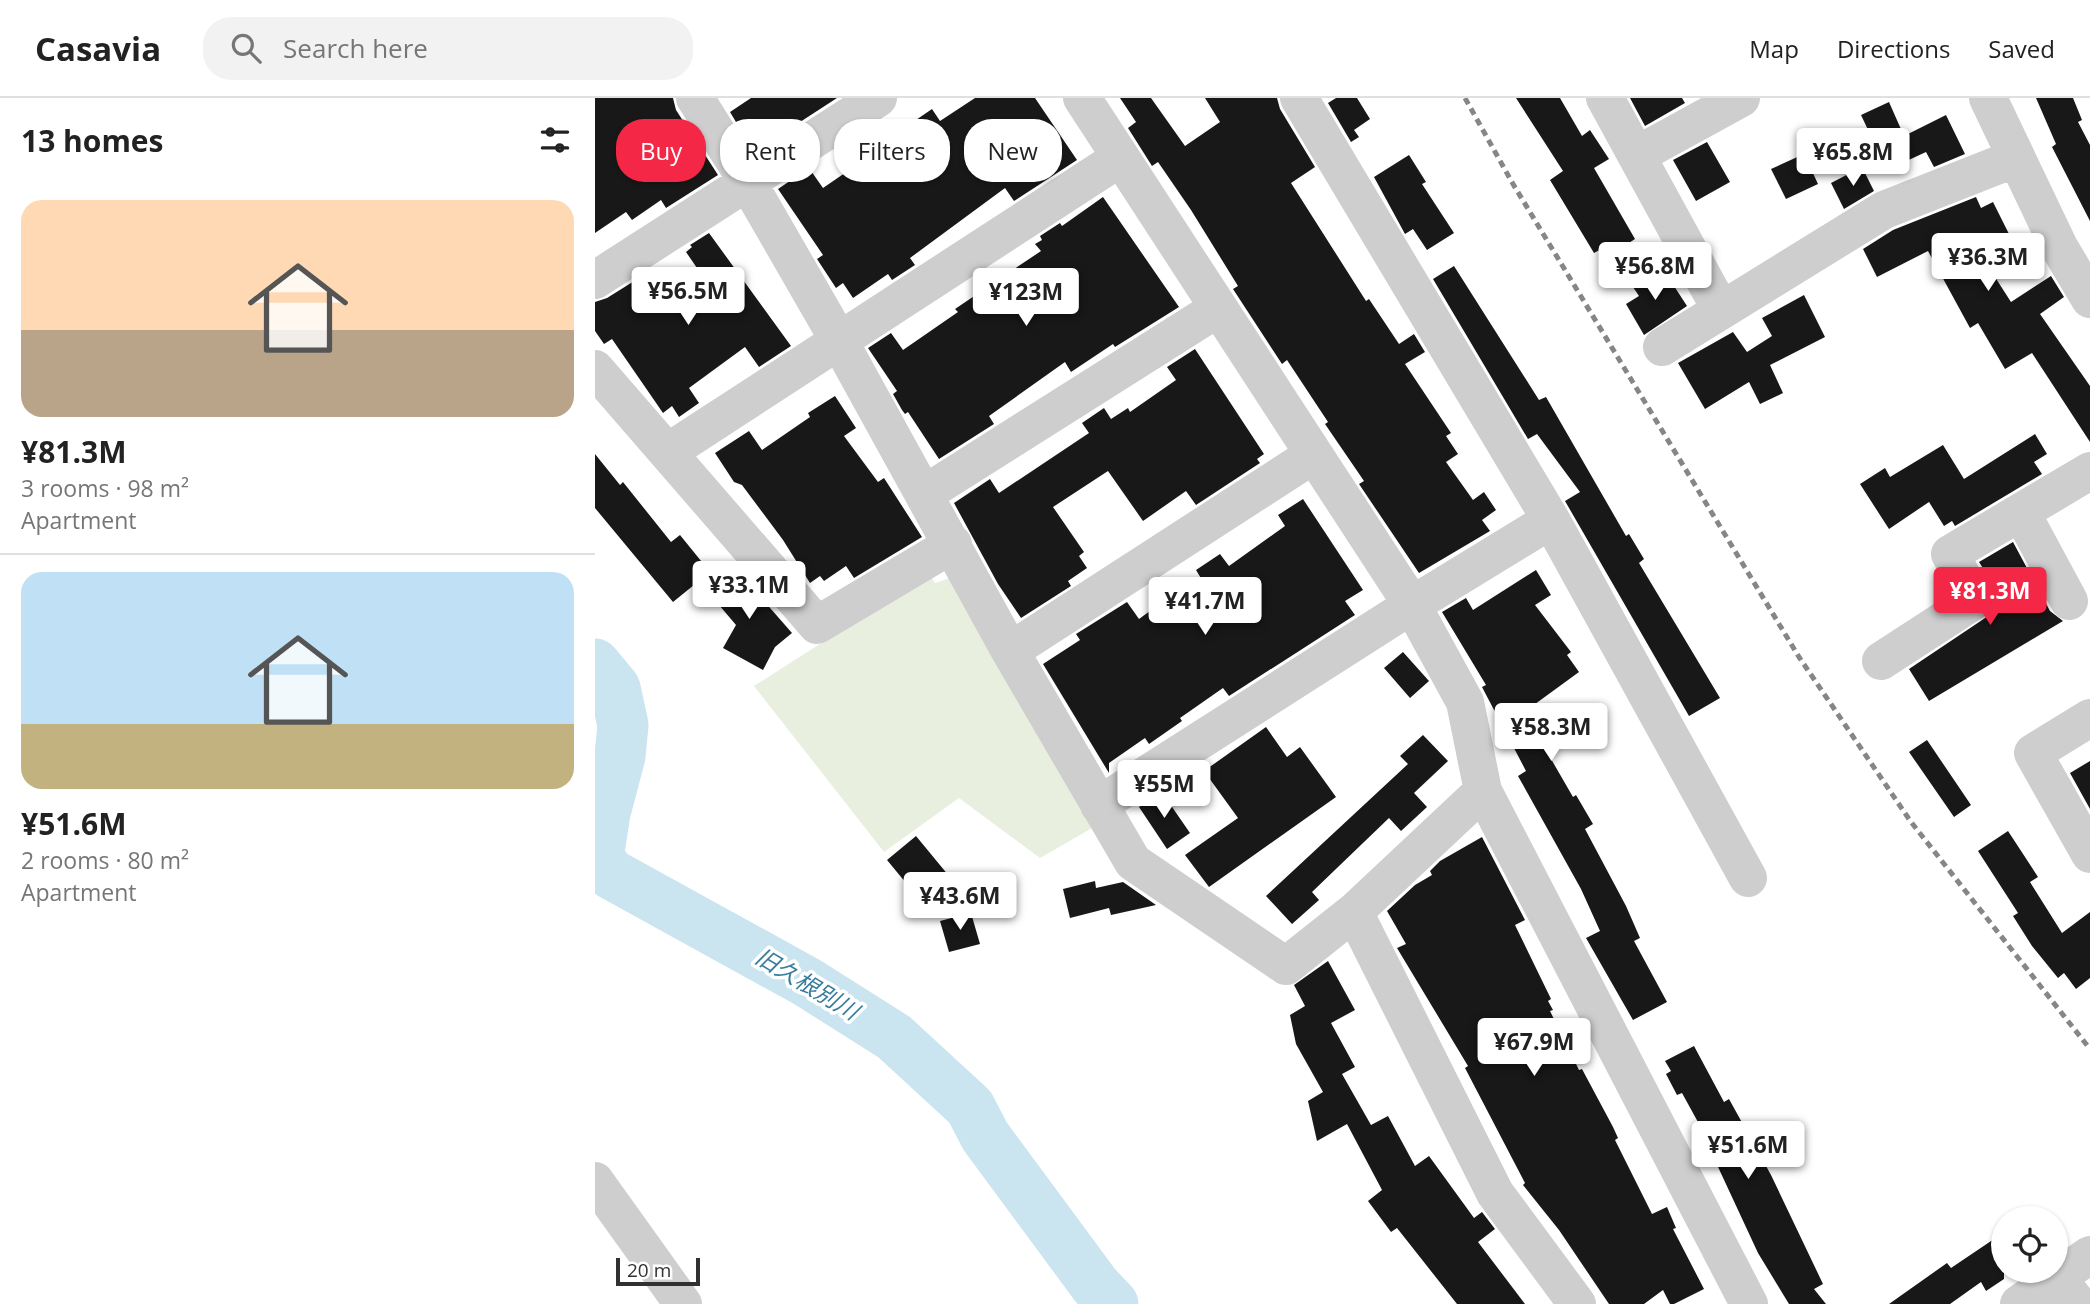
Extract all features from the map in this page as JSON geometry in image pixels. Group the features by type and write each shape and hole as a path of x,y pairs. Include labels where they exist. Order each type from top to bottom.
{"street":[{"path":"695,98 720,138"},
{"path":"820,135 878,98"},
{"path":"1082,98 1217,309 1412,604 1465,702 1483,791 1749,1304"},
{"path":"1299,98 1551,520 1748,878"},
{"path":"1605,98 1721,310"},
{"path":"1637,155 1741,98"},
{"path":"1988,98 2059,247 2090,299"},
{"path":"668,452 1120,158"},
{"path":"1662,347 1884,210 2016,158"},
{"path":"595,279 745,182"},
{"path":"748,182 926,493 1010,651 1133,862 1286,966 1354,912 1483,791"},
{"path":"926,493 1217,309"},
{"path":"595,369 817,625 953,544"},
{"path":"1010,651 1313,455"},
{"path":"1881,661 1975,600 1950,554 2090,471"},
{"path":"2021,512 2069,601"},
{"path":"1099,805 1412,604 1551,520"},
{"path":"2090,718 2033,753 2090,854"},
{"path":"1354,912 1495,1193 1577,1304"},
{"path":"595,1181 683,1304"},
{"path":"2018,1304 2067,1291 2090,1255"}],"green space":[{"path":"929,574 935,583 953,577 1094,827 1040,858 959,798 884,852 754,686"}],"building":[{"path":"595,98 673,98 682,119 616,119 616,182 706,182 706,156 718,175 666,208 661,200 632,220 626,212 595,233"},
{"path":"751,98 837,98 805,119 734,119 730,112"},
{"path":"975,98 1035,98 1049,119 964,119 964,182 1043,182 1014,201 1005,188 910,258 915,265 892,280 888,274 853,298 843,283 836,288 817,259 823,255 778,189 788,182 819,182 823,188 834,180 950,182 950,119 943,119"},
{"path":"1120,98 1151,98 1185,146 1220,122 1205,98 1277,98 1280,109 1315,167 1291,183 1366,301 1369,299 1399,344 1414,334 1425,352 1405,364 1451,433 1446,436 1458,454 1446,462 1473,500 1484,492 1496,510 1482,520 1490,531 1419,573 1359,484 1364,481 1325,424 1328,422 1287,360 1282,364 1233,289 1238,286 1191,210 1158,162 1152,166 1128,128 1136,122"},
{"path":"1336,98 1357,98 1370,119 1354,130 1359,137 1351,142 1328,103"},
{"path":"1516,98 1560,98 1582,136 1590,130 1609,159 1594,168 1635,239 1612,254 1607,246 1594,253 1550,180 1563,171"},
{"path":"1630,98 1682,98 1685,103 1645,126"},
{"path":"2036,98 2073,98 2082,120 2078,122 2090,145 2090,221 2052,147 2056,144"},
{"path":"1889,102 1904,136 1946,115 1965,154 1934,167 1926,152 1887,170 1861,115"},
{"path":"932,109 939,119 917,119"},
{"path":"1062,138 1077,160 1062,170"},
{"path":"1707,142 1730,182 1696,201 1673,160"},
{"path":"1804,154 1818,184 1786,199 1771,169"},
{"path":"1409,155 1426,182 1422,184 1454,233 1427,250 1413,229 1405,234 1374,177"},
{"path":"1862,167 1874,191 1844,209 1831,183"},
{"path":"1103,197 1179,307 1115,347 1113,344 1071,372 1065,362 989,416 994,424 939,459 908,412 905,414 902,410 893,394 897,391 868,348 891,333 903,350 958,312 955,309 1041,251 1035,244 1042,240 1040,236 1060,223 1062,226"},
{"path":"1976,197 1981,208 1993,202 2009,234 1977,249 2011,302 2051,276 2064,297 2040,314 2090,386 2090,442 2032,353 2005,369 1978,323 1970,328 1928,251 1877,277 1863,249 1893,230"},
{"path":"709,233 791,346 759,367 745,347 689,388 699,403 679,417 672,406 663,413 612,339 604,344 595,331 595,302 607,298 639,278 655,299 697,268 686,252 692,247 690,245"},
{"path":"1454,266 1539,400 1546,397 1626,536 1629,534 1644,559 1639,563 1720,698 1689,716 1565,501 1580,492 1537,434 1528,439 1433,279"},
{"path":"1663,269 1687,306 1644,335 1626,304 1639,296 1633,287"},
{"path":"1804,295 1825,337 1770,365 1783,393 1760,404 1749,382 1705,409 1678,363 1733,332 1747,352 1772,336 1762,318"},
{"path":"1195,349 1264,454 1257,459 1260,463 1196,505 1186,491 1143,521 1108,471 1053,507 1084,552 1079,556 1087,568 1068,581 1071,586 1021,618 998,584 954,503 990,479 999,493 1089,433 1082,423 1104,408 1111,419 1128,408 1130,412 1176,380 1167,367"},
{"path":"835,396 856,428 844,436 878,482 884,478 922,537 854,578 846,566 824,581 820,576 810,583 783,540 742,485 734,482 715,453 749,431 762,450 810,417 808,413"},
{"path":"2035,434 2047,454 2034,462 2042,474 1955,526 1952,521 1944,526 1929,502 1889,529 1860,484 1885,468 1890,477 1943,445 1964,479"},
{"path":"595,454 620,485 623,482 671,542 680,535 710,572 673,602 595,508"},
{"path":"1303,499 1363,590 1345,601 1355,615 1229,696 1223,688 1149,744 1145,738 1109,763 1109,773 1043,664 1080,640 1076,634 1127,602 1139,619 1150,611 1154,616 1202,580 1196,570 1220,554 1229,566 1285,526 1278,515"},
{"path":"2013,542 2050,611 2063,621 1929,701 1909,669 2006,604 1979,562"},
{"path":"736,569 792,633 775,647 763,670 723,648 736,625 708,592"},
{"path":"1536,570 1551,595 1535,605 1571,652 1567,655 1579,672 1531,707 1553,749 1547,752 1573,797 1576,795 1593,824 1585,829 1626,906 1640,938 1634,941 1667,1002 1633,1020 1586,938 1600,931 1581,889 1518,776 1526,771 1482,687 1486,685 1442,612 1466,598 1473,610"},
{"path":"1403,652 1429,681 1410,698 1384,668"},
{"path":"1266,727 1287,757 1300,747 1336,797 1209,887 1185,855 1238,818 1204,771"},
{"path":"1423,735 1448,761 1414,793 1427,807 1401,831 1389,818 1312,892 1319,900 1292,924 1266,896 1408,764 1400,756"},
{"path":"1927,740 1971,805 1954,817 1909,752"},
{"path":"2090,761 2090,809 2070,773"},
{"path":"1161,791 1190,833 1167,849 1139,807"},
{"path":"2008,831 2038,877 2030,882 2062,933 2090,912 2090,978 2076,989 2064,973 2058,978 2032,946 2013,916 2018,913 1978,851"},
{"path":"916,836 949,876 920,900 887,860"},
{"path":"1482,837 1525,920 1515,925 1551,999 1548,1001 1553,1010 1550,1011 1579,1070 1582,1069 1613,1127 1618,1138 1615,1140 1652,1214 1667,1207 1676,1228 1673,1229 1704,1289 1674,1304 1670,1304 1663,1290 1644,1304 1609,1304 1559,1230 1523,1185 1525,1183 1465,1068 1468,1066 1397,948 1406,944 1387,911 1415,885 1432,875 1430,871 1440,861"},
{"path":"1095,881 1096,888 1123,882 1156,905 1111,915 1109,908 1070,918 1063,889"},
{"path":"971,913 980,944 949,952 940,921"},
{"path":"1328,961 1355,1010 1331,1023 1355,1067 1342,1074 1371,1125 1388,1116 1415,1166 1429,1156 1474,1218 1482,1212 1495,1229 1478,1242 1525,1304 1457,1304 1397,1228 1391,1232 1368,1201 1382,1190 1347,1124 1317,1141 1308,1101 1323,1092 1296,1044 1290,1015 1305,1006 1294,985"},
{"path":"1694,1046 1724,1102 1729,1099 1771,1175 1823,1284 1814,1289 1826,1304 1789,1304 1758,1253 1712,1154 1715,1153 1682,1093 1677,1095 1666,1074 1671,1071 1665,1061"},
{"path":"1991,1241 1991,1283 1998,1283 1986,1291 1981,1282 1950,1304 1889,1304 1947,1263 1951,1268"}],"waterway":[{"name":"旧久根別川","path":"595,664 615,688 623,725 620,756 605,813 598,858 611,874 807,982 894,1037 970,1107 985,1136 1095,1285 1113,1304"}],"railway":[{"path":"1465,98 1513,184 1799,657 1911,822 2090,1049"}]}
